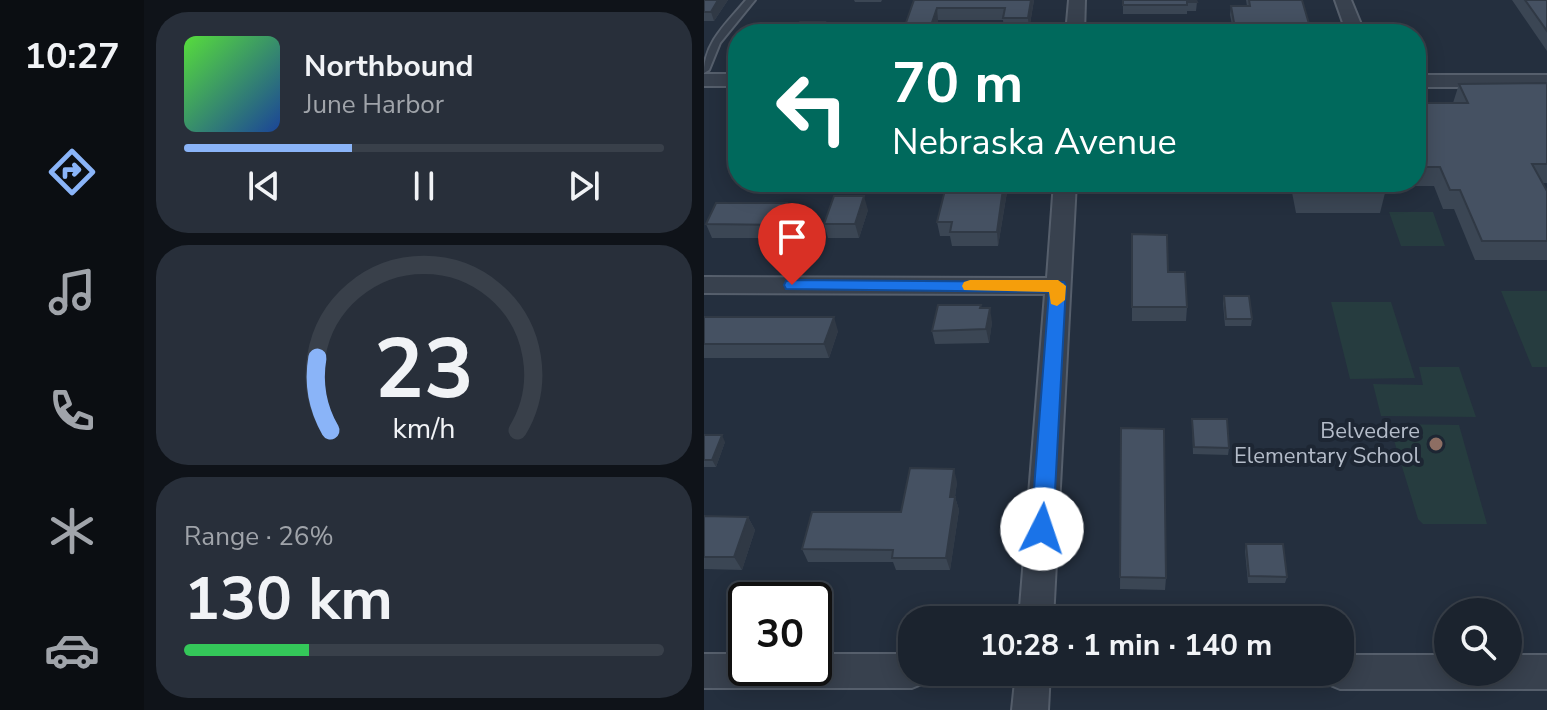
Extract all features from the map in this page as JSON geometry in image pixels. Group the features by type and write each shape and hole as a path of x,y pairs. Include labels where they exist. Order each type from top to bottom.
{"street":[{"path":"1076,24 1077,0"},
{"path":"1343,0 1352,24"},
{"path":"704,80 728,80"},
{"path":"1426,81 1547,81"},
{"path":"1037,606 1064,192"},
{"path":"704,285 1058,286"},
{"path":"704,671 898,671"},
{"path":"1354,672 1547,672"},
{"path":"1030,710 1032,686"}],"lane":[{"path":"731,24 751,0"},
{"path":"704,70 716,42 728,28"}],"green space":[{"path":"1389,212 1433,212 1445,246 1401,246"},
{"path":"1501,291 1547,291 1547,367 1532,367"},
{"path":"1331,302 1391,302 1415,378 1350,379"},
{"path":"1419,367 1459,367 1476,417 1381,416 1373,384 1423,385"},
{"path":"1389,424 1459,425 1487,524 1423,524 1418,519"}],"building":[{"path":"704,0 718,0 711,12 704,12"},
{"path":"914,0 1031,0 1028,18 1003,18 1005,8 937,8 931,24 906,24"},
{"path":"1123,0 1197,2 1187,2 1187,5 1123,5"},
{"path":"1249,0 1302,0 1309,24 1234,24 1231,6 1250,6"},
{"path":"1525,0 1547,0 1547,31"},
{"path":"800,22 825,22 824,24"},
{"path":"1547,83 1547,164 1532,164 1547,191 1547,241 1482,241 1460,190 1450,190 1440,167 1426,167 1426,103 1468,103 1459,84"},
{"path":"944,192 1003,192 997,232 950,232 952,222 937,222"},
{"path":"1300,192 1385,193 1300,193"},
{"path":"834,196 864,196 855,224 824,224"},
{"path":"716,203 787,203 778,225 706,224"},
{"path":"1132,234 1167,235 1168,272 1185,272 1187,307 1132,307"},
{"path":"1224,296 1249,296 1252,319 1226,319"},
{"path":"938,305 981,305 980,308 990,308 986,329 932,331"},
{"path":"704,317 834,317 824,344 704,344"},
{"path":"1192,419 1227,419 1229,448 1194,447"},
{"path":"1121,428 1164,429 1166,578 1120,577"},
{"path":"704,435 722,435 712,460 704,460"},
{"path":"910,468 954,469 950,497 955,497 946,558 892,558 893,550 802,549 812,512 901,512"},
{"path":"704,516 748,517 734,557 704,557"},
{"path":"1246,544 1283,544 1287,577 1249,576"}],"slow traffic":[{"path":"970,286 1058,286 1057,300"}],"place":[{"name":"Belvedere Elementary School","path":"1436,444"}],"route":[{"path":"792,285 1058,286 1042,529"}]}
